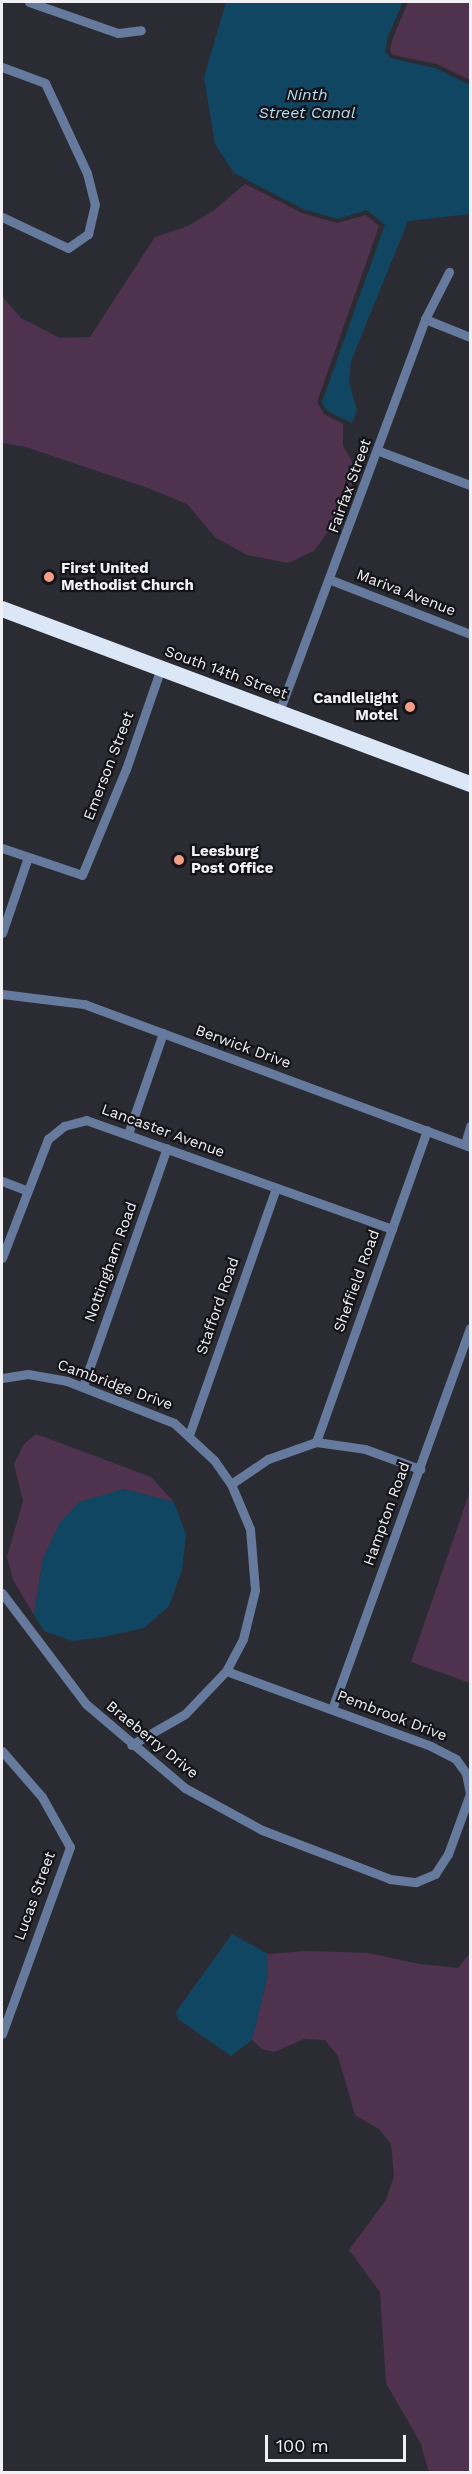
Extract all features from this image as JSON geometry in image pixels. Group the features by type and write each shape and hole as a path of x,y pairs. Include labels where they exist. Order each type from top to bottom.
{"highway":[{"name":"South 14th Street","path":"2,609 471,784"}],"street":[{"path":"29,2 118,33 141,30"},
{"path":"2,67 45,83 87,173 95,204 88,234 68,248 2,217"},
{"name":"Fairfax Street","path":"279,712 379,451 425,319 449,272"},
{"path":"425,319 471,337"},
{"path":"379,451 471,485"},
{"name":"Mariva Avenue","path":"330,580 471,634"},
{"name":"Emerson Street","path":"28,857 82,875 126,769 161,668"},
{"path":"2,848 28,857 2,933"},
{"name":"Berwick Drive","path":"2,994 84,1004 468,1145"},
{"path":"128,1134 163,1033"},
{"name":"Lancaster Avenue","path":"2,1258 26,1190 48,1140 63,1126 86,1120 392,1229"},
{"path":"468,1145 471,1126"},
{"name":"Sheffield Road","path":"316,1442 428,1130"},
{"name":"Nottingham Road","path":"83,1386 167,1148"},
{"path":"2,1181 26,1190"},
{"name":"Stafford Road","path":"189,1435 276,1188"},
{"name":"Hampton Road","path":"332,1709 471,1328"},
{"name":"Cambridge Drive","path":"2,1378 45,1376 83,1386 156,1415 189,1435 231,1484 250,1528 256,1575 249,1623 226,1671 185,1714 131,1745"},
{"path":"231,1484 268,1459 316,1442 365,1449 420,1469"},
{"name":"Braeberry Drive","path":"2,1593 86,1704 131,1745 185,1788 262,1830 390,1879 416,1882 431,1876"},
{"name":"Pembrook Drive","path":"226,1671 446,1752 462,1766 470,1794 448,1854 431,1876"},
{"name":"Lucas Street","path":"2,1751 42,1797 70,1847 2,2034"}],"shaded area":[{"path":"408,2 470,2 470,80 437,64 393,55 390,50 393,38"},
{"path":"245,184 302,213 337,223 366,215 379,226 317,402 324,414 343,424 343,446 358,472 330,529 314,551 288,563 247,555 215,537 187,504 148,488 26,447 2,443 2,296 21,318 60,338 90,337 155,237 186,227 213,211"},
{"path":"36,1434 151,1477 174,1502 123,1489 43,1558 34,1615 13,1580 7,1557 23,1501 14,1464 24,1444"},
{"path":"470,1491 470,1683 411,1662"},
{"path":"306,1951 368,1953 419,1964 458,1968 470,1953 470,2472 429,2472 420,2442 386,2383 380,2292 349,2250 386,2200 394,2176 391,2144 379,2129 355,2115 338,2056 325,2040 304,2039 274,2052 262,2049 252,2040 268,1975 268,1954"}],"water":[{"name":"Ninth Street Canal","path":"226,2 403,2 388,36 385,51 390,58 435,68 470,85 470,214 408,221 351,361 349,382 357,410 352,423 327,411 322,402 385,225 367,210 338,219 303,209 234,173 215,144 204,77"},
{"path":"123,1489 174,1502 186,1534 182,1570 169,1606 144,1628 103,1637 72,1641 44,1631 34,1615 43,1558 59,1524 79,1502"},
{"path":"232,1934 268,1954 268,1975 252,2040 231,2056 178,2019 176,2012"}],"place":[{"name":"First United Methodist Church","path":"49,577"},
{"name":"Candlelight Motel","path":"410,707"},
{"name":"Leesburg Post Office","path":"179,860"}]}
